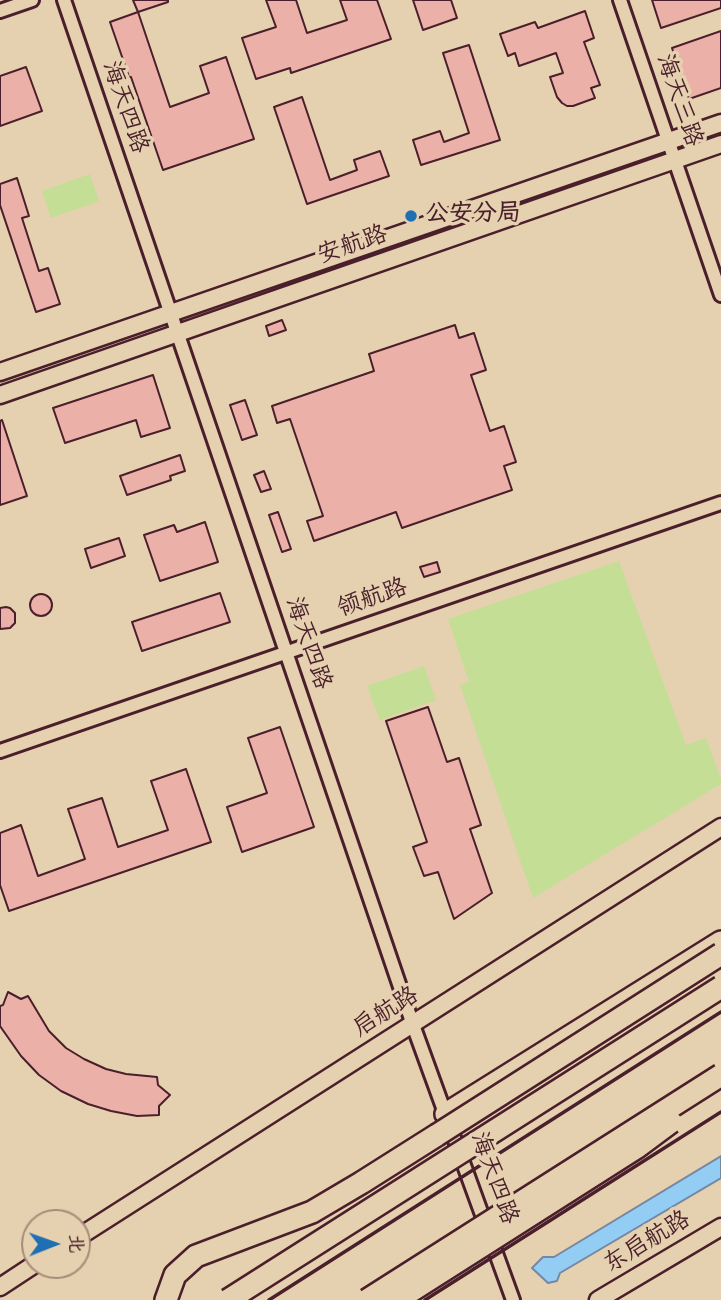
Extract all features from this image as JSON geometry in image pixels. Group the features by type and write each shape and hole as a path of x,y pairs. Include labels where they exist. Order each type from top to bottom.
{"highway":[{"path":"446,1114 721,942"},
{"path":"166,1300 176,1275 196,1256 312,1212 721,954"},
{"path":"229,1300 721,987"},
{"path":"367,1300 721,1075"},
{"path":"397,1300 636,1148 721,1083"}],"street":[{"path":"0,11 32,0"},
{"name":"海天四路","path":"64,0 413,1025 513,1300"},
{"name":"海天三路","path":"620,0 721,295"},
{"name":"安航路","path":"0,372 721,123"},
{"name":"安航路","path":"0,395 721,144"},
{"name":"领航路","path":"0,751 721,503"},
{"name":"启航路","path":"91,1229 721,827"},
{"name":"东启航路","path":"598,1300 721,1227"},
{"path":"0,1287 21,1273"}],"green space":[{"path":"90,174 99,201 51,218 42,191"},
{"path":"619,561 686,745 706,738 721,784 533,898 460,685 469,682 448,619"},
{"path":"424,666 436,700 380,720 367,686"}],"water":[{"path":"721,1156 721,1178 560,1273 557,1281 548,1283 532,1268 543,1257 554,1257"}],"building":[{"path":"133,0 168,0 168,2 138,12"},
{"path":"266,0 296,0 307,33 347,20 340,0 377,0 391,39 291,73 290,68 256,79 242,38 276,27"},
{"path":"413,0 451,0 457,18 423,30"},
{"path":"652,0 721,0 721,8 661,28"},
{"path":"585,11 594,38 584,42 600,85 591,88 595,98 567,106 557,97 550,77 563,73 556,53 519,66 515,53 508,56 500,34 535,22 538,28"},
{"path":"138,12 170,107 209,93 200,66 226,57 254,139 163,170 110,22"},
{"path":"721,31 721,88 689,99 672,48"},
{"path":"469,45 500,140 421,165 413,140 440,131 444,142 469,133 443,53"},
{"path":"26,67 42,111 0,126 0,76"},
{"path":"302,97 330,180 357,170 354,160 380,151 389,176 307,204 274,107"},
{"path":"17,178 29,216 22,218 39,271 48,268 60,304 36,312 0,205 0,184"},
{"path":"282,320 286,330 269,336 266,326"},
{"path":"455,325 459,338 474,333 486,370 471,375 490,431 504,426 516,462 504,466 512,490 402,528 396,512 314,541 307,521 323,516 290,419 277,423 272,406 374,371 369,354"},
{"path":"153,375 170,428 141,437 136,420 65,443 53,408"},
{"path":"245,400 257,435 242,440 230,405"},
{"path":"2,420 27,496 0,505 0,421"},
{"path":"180,455 185,471 170,476 171,480 127,495 120,476"},
{"path":"264,471 271,489 261,492 254,475"},
{"path":"278,512 291,549 282,552 269,515"},
{"path":"205,522 218,562 160,581 144,535 174,525 177,532"},
{"path":"119,538 125,556 91,568 85,549"},
{"path":"437,562 440,572 424,577 420,567"},
{"path":"220,593 230,622 142,651 132,622"},
{"path":"41,594 49,597 52,605 49,613 41,616 33,613 30,605 33,597"},
{"path":"6,607 15,613 15,623 10,628 0,629 0,608"},
{"path":"428,707 447,762 459,758 481,825 470,829 492,893 454,919 438,872 424,876 413,847 427,842 386,721"},
{"path":"280,727 314,827 242,852 227,807 267,793 248,738"},
{"path":"186,769 211,842 9,911 0,885 0,833 21,825 38,876 85,859 68,809 102,798 118,847 168,830 151,781"},
{"path":"8,992 21,999 28,996 49,1031 66,1048 84,1059 126,1074 157,1077 158,1085 170,1095 159,1106 159,1115 137,1116 88,1104 61,1091 39,1075 21,1056 0,1026 0,1006 3,1005"}],"railway":[{"path":"269,1300 721,1012"},
{"path":"425,1300 721,1112"}],"place":[{"name":"公安分局","path":"411,216"}]}
